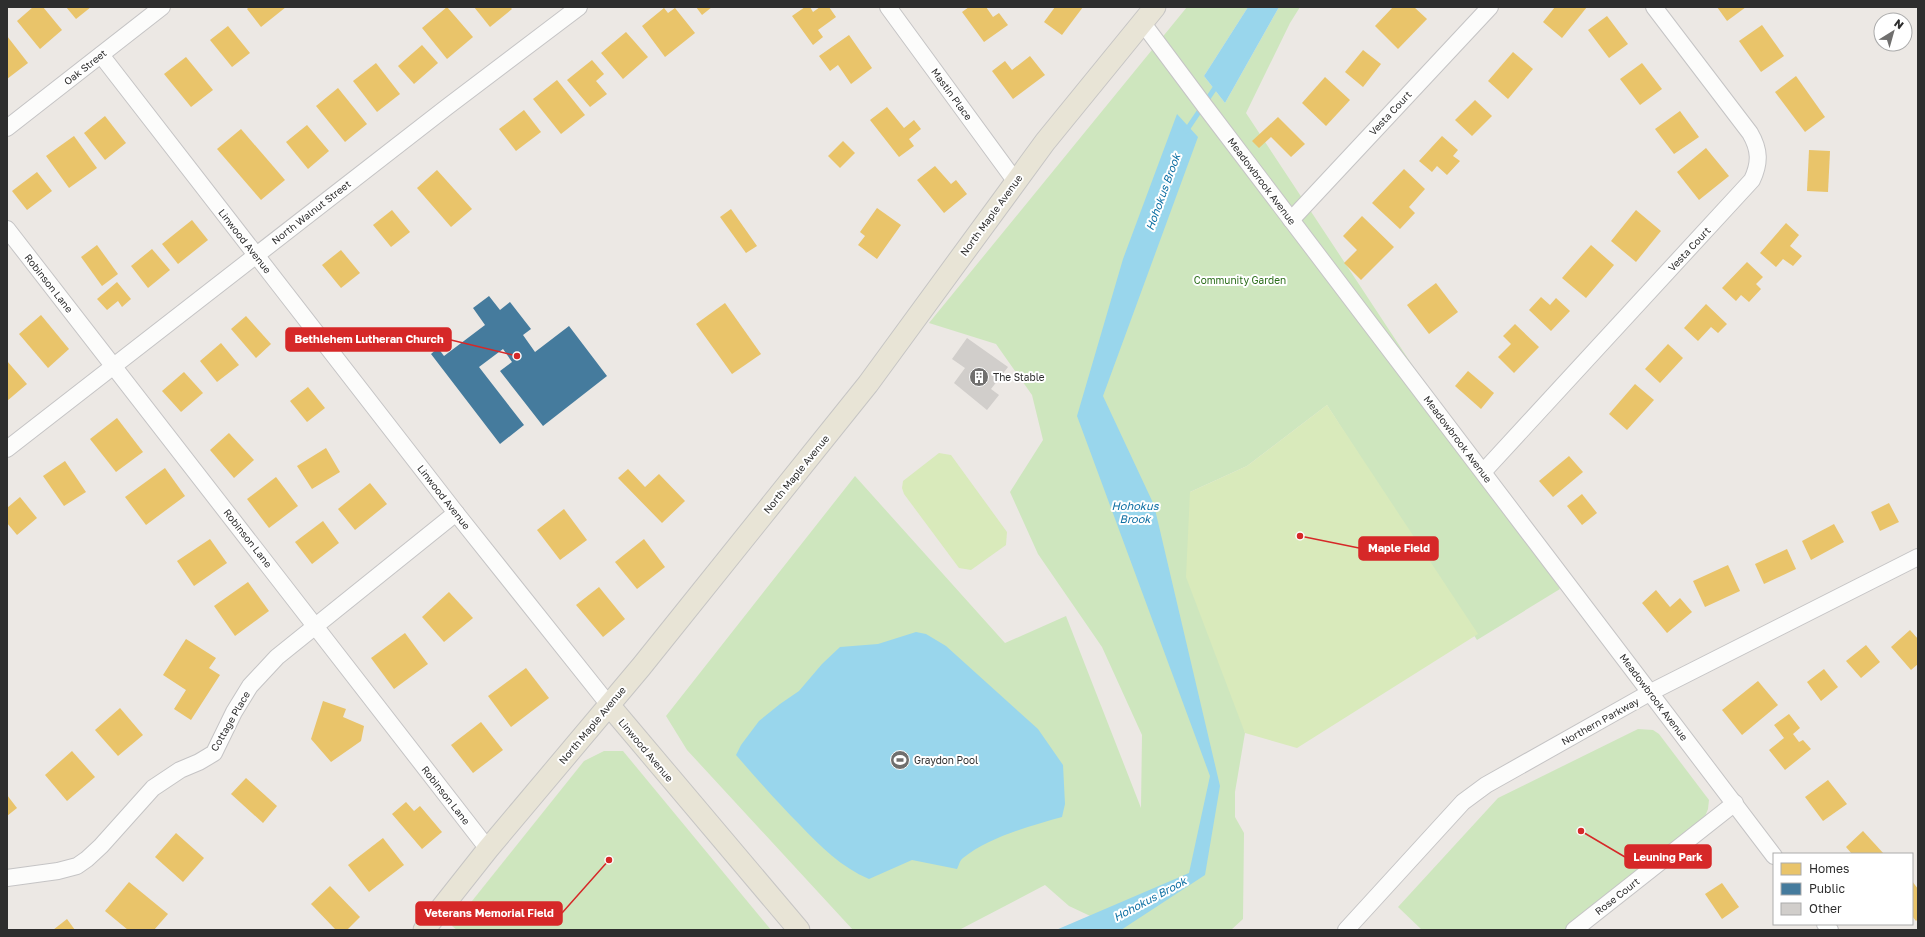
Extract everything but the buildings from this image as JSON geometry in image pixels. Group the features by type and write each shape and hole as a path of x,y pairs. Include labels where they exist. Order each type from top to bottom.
{"main road":[{"name":"North Maple Avenue","path":"424,930 488,848 609,705 868,384 1045,142 1149,14"},
{"name":"Linwood Avenue","path":"609,705 799,930"}],"street":[{"name":"Oak Street","path":"7,128 162,7"},
{"name":"North Walnut Street","path":"7,449 256,255 579,7"},
{"name":"Mastin Place","path":"888,7 1016,182"},
{"name":"Vesta Court","path":"1291,220 1490,7"},
{"name":"Vesta Court","path":"1484,472 1752,180 1758,167 1759,154 1756,142 1654,7"},
{"name":"Meadowbrook Avenue","path":"1149,14 1189,86 1484,472 1773,855"},
{"name":"Linwood Avenue","path":"101,54 456,513 609,705"},
{"name":"Robinson Lane","path":"7,229 488,848"},
{"name":"Cottage Place","path":"7,878 58,871 77,866 87,859 101,846 153,788 175,773 214,752 234,712 250,686 277,657 456,513"},
{"name":"Northern Parkway","path":"1346,930 1463,802 1486,785 1651,692 1918,557"},
{"name":"Rose Court","path":"1574,930 1735,803"}],"green space":[{"name":"Community Garden","path":"1187,7 1248,7 1204,76 1225,103 1279,7 1300,7 1290,23 1246,113 1560,589 1477,640 1327,405 1247,466 1190,492 1245,733 1235,792 1235,817 1244,833 1243,919 1231,930 1120,930 1069,906 1045,885 959,930 853,930 687,750 666,716 855,476 1005,643 1066,616 1141,808 1142,735 1102,647 1038,554 1010,492 1043,440 1032,395 996,344 929,323"},
{"path":"1327,405 1478,634 1297,748 1245,733 1186,577 1190,492 1247,466"},
{"path":"939,453 951,455 1007,532 1006,545 971,570 959,568 904,494 902,488 903,481"},
{"path":"1638,729 1653,730 1659,734 1709,800 1708,809 1702,824 1583,916 1564,930 1422,930 1398,907 1498,798"},
{"path":"604,751 623,751 771,930 457,930 452,926 584,761"}],"water":[{"path":"1248,7 1279,7 1225,103 1204,76"},
{"name":"Hohokus Brook","path":"1177,114 1198,137 1103,396 1154,505 1220,786 1205,875 1121,930 1056,930 1189,873 1210,776 1077,416 1123,259"},
{"name":"Graydon Pool","path":"916,632 926,634 946,646 1038,729 1063,765 1065,804 1062,817 997,838 973,851 962,859 957,869 912,860 869,879 849,869 824,849 736,755 741,745 759,721 799,691 822,664 840,647 878,644"}],"waterway":[{"name":"Hohokus Brook","path":"1186,131 1217,85"}],"place":[{"name":"Bethlehem Lutheran Church","path":"517,356"},
{"name":"The Stable","path":"979,377"},
{"name":"Maple Field","path":"1300,536"},
{"name":"Graydon Pool","path":"900,760"},
{"name":"Leuning Park","path":"1581,831"},
{"name":"Veterans Memorial Field","path":"609,860"}]}
